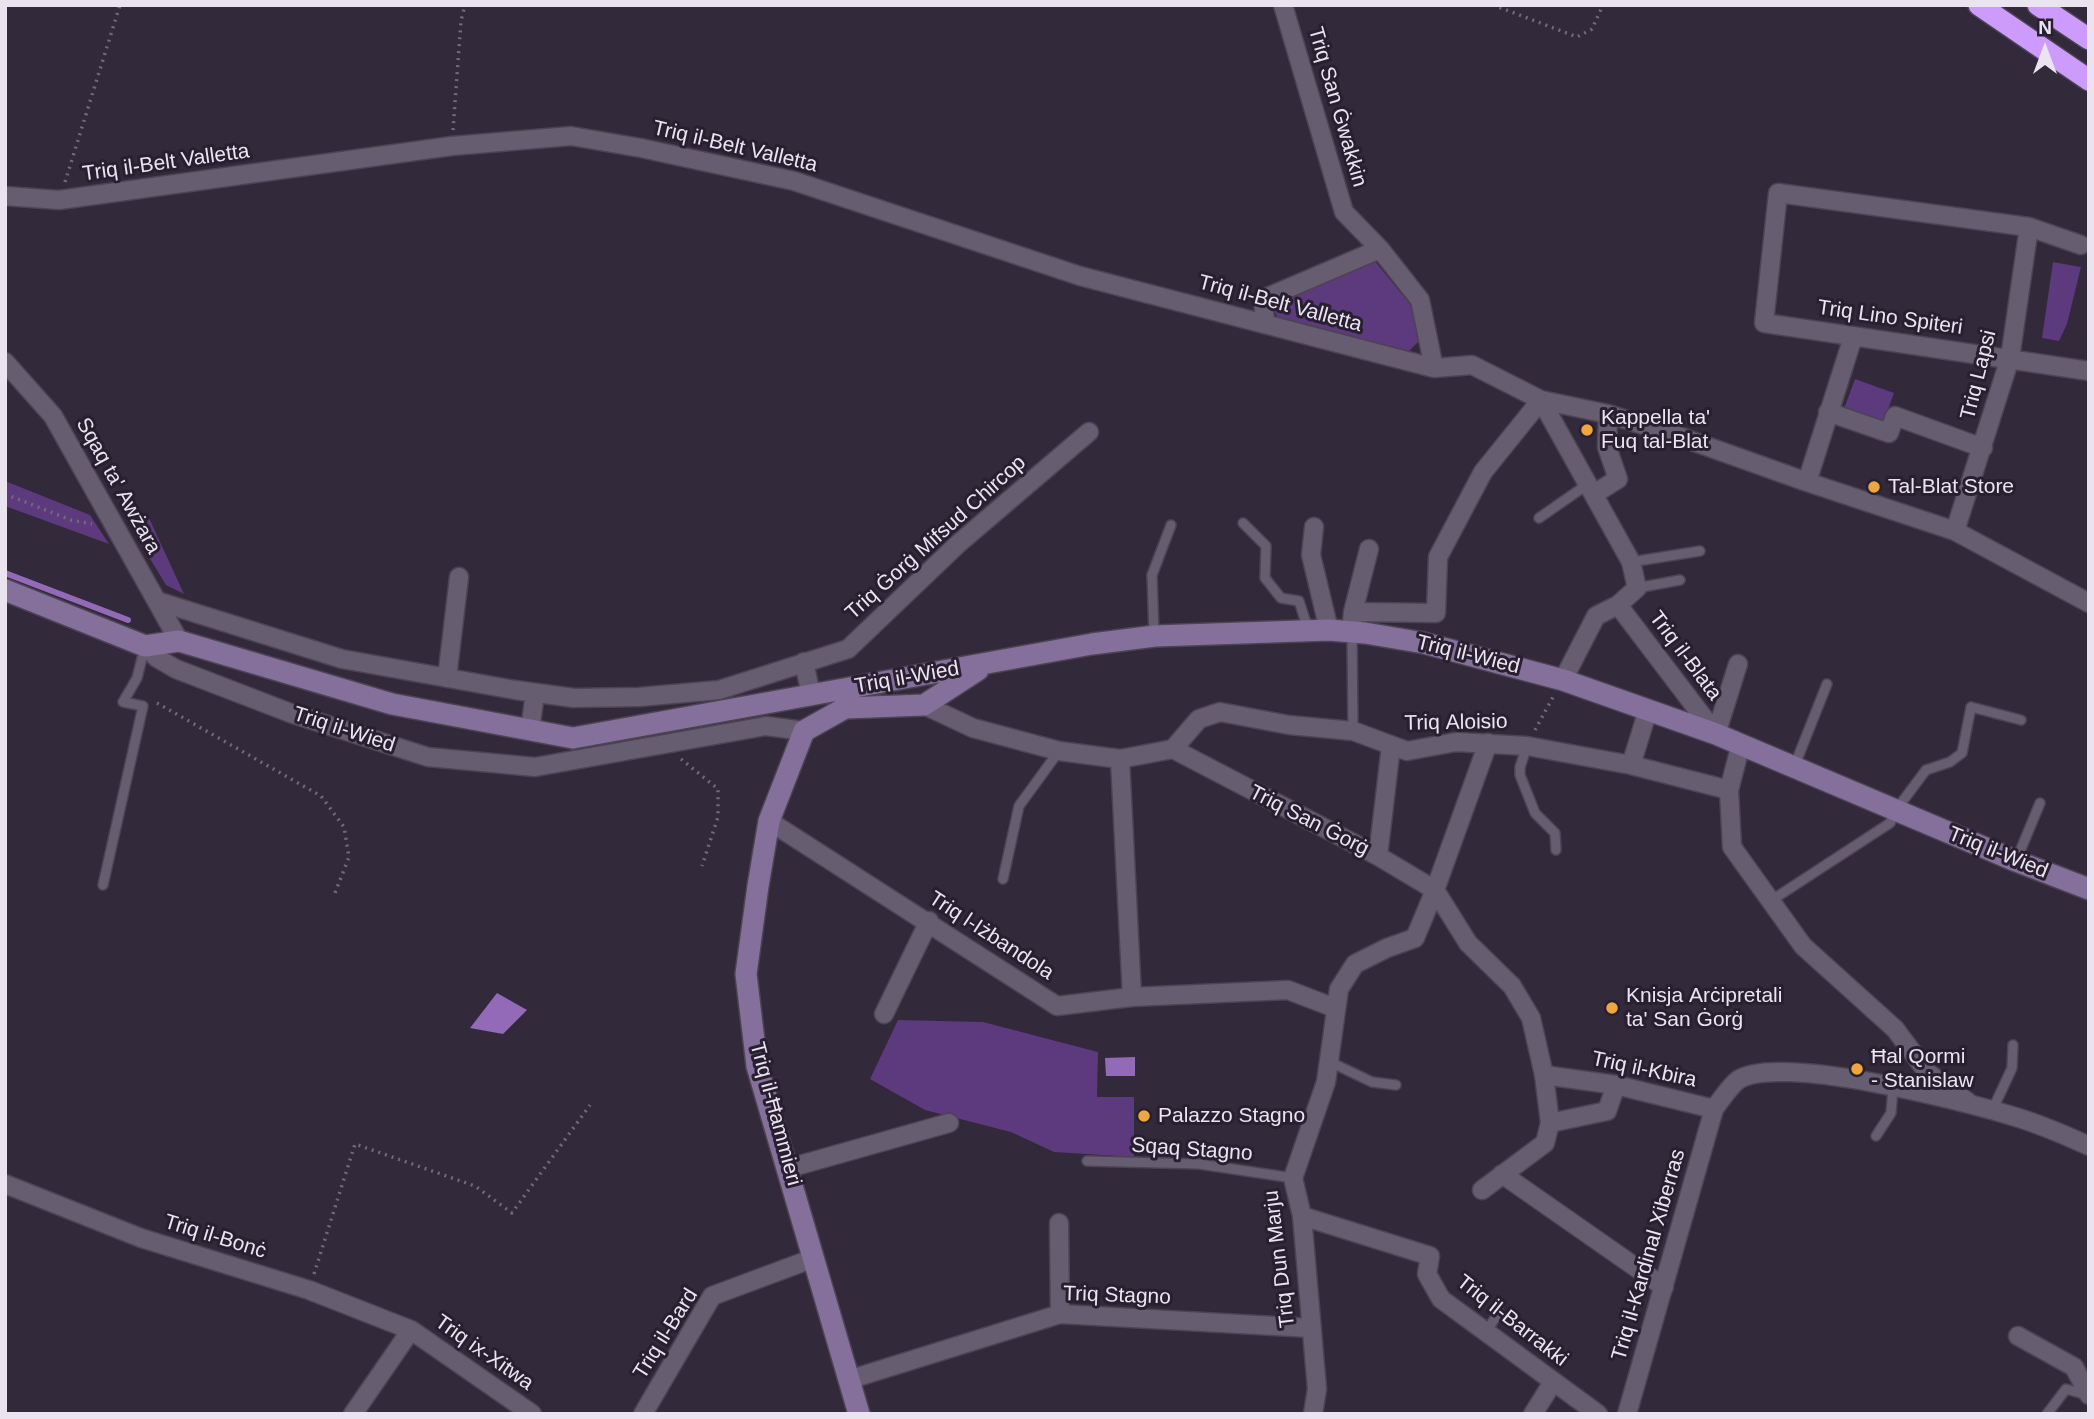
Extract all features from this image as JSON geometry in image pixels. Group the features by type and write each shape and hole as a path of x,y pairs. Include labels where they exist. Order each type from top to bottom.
{"highway":[{"path":"1979,5 2089,80"},
{"path":"2038,5 2089,38"}],"street":[{"name":"Triq San Ġwakkin","path":"1283,5 1344,212 1380,248 1420,300 1434,368"},
{"name":"Triq il-Belt Valletta","path":"5,196 59,201 452,146 570,136 641,148 794,181 1080,276 1434,368 1472,365 1541,400 1608,414 1678,436 1955,531 2089,603"},
{"name":"Triq Lino Spiteri","path":"2029,227 1778,193 1764,323 2089,370"},
{"path":"2029,227 2081,245"},
{"name":"Triq Lapsi","path":"1955,531 2010,358 2029,227"},
{"path":"1265,323 1263,299 1380,248"},
{"path":"1807,482 1853,337"},
{"name":"Sqaq ta' Awżara","path":"5,362 53,416 179,641"},
{"path":"1369,549 1352,622 1436,613 1438,557 1483,472 1541,400"},
{"name":"Triq il-Blata","path":"1541,400 1631,562 1637,588 1618,605 1596,616 1563,680"},
{"path":"1828,412 1889,433 1895,416 1983,448"},
{"path":"1591,489 1618,479 1607,447 1608,414"},
{"name":"Triq Ġorġ Mifsud Chircop","path":"804,662 848,649 958,544 1089,432"},
{"path":"1314,527 1311,555 1319,631"},
{"path":"447,678 459,577"},
{"name":"Triq il-Wied","path":"5,590 145,646 157,658 176,669 293,714 428,757 535,767 766,726 804,731"},
{"path":"158,601 342,659 535,693 574,698 639,697 719,690 804,662 811,695"},
{"name":"Triq il-Blata","path":"1618,605 1716,734"},
{"name":"Triq il-Wied","path":"145,646 179,641 392,704 573,738 1092,644 1154,636 1319,631 1352,622 1563,680 1716,734 2016,861 2088,888"},
{"path":"925,705 985,664"},
{"path":"1716,734 1738,664"},
{"path":"530,730 535,693"},
{"path":"804,731 845,708 925,705 973,728 1059,751 1120,759 1173,749"},
{"path":"1631,765 1648,710"},
{"name":"Triq Aloisio","path":"1173,749 1199,719 1220,712 1289,725 1353,731 1407,751 1456,742 1527,746 1631,765 1729,790"},
{"name":"Triq il-Ħammieri","path":"804,731 769,821 746,974 757,1066 859,1414"},
{"name":"Triq Dun Marju","path":"1313,1414 1317,1389 1302,1216 1293,1178 1326,1082 1339,989 1355,964 1415,938 1488,743"},
{"path":"1741,744 1729,790 1732,847 1803,946 1895,1028 1928,1073 1983,1109"},
{"path":"1378,856 1391,746"},
{"name":"Triq San Ġorġ","path":"1173,749 1378,856 1435,890 1468,943 1512,986 1531,1018 1544,1075 1550,1123"},
{"path":"1120,759 1132,997"},
{"name":"Triq l-Iżbandola","path":"769,821 929,921 1057,1006 1132,997 1288,990 1335,1008"},
{"path":"884,1014 929,921"},
{"name":"Triq il-Kbira","path":"1544,1075 1616,1085 1714,1108 1739,1080 1762,1073 1798,1072 1832,1076 1877,1082 1983,1109 2059,1132 2089,1146"},
{"path":"1482,1190 1545,1143 1550,1123 1607,1111 1616,1085"},
{"name":"Triq il-Kardinal Xiberras","path":"1627,1414 1714,1108"},
{"path":"789,1168 949,1123"},
{"path":"1502,1174 1664,1287"},
{"name":"Triq il-Bonċ","path":"5,1184 141,1238 309,1290 411,1330"},
{"name":"Triq il-Barrakki","path":"1302,1216 1430,1256 1427,1274 1441,1299 1598,1414"},
{"path":"1059,1223 1060,1314"},
{"name":"Triq il-Bard","path":"643,1414 712,1296 814,1258"},
{"name":"Triq Stagno","path":"848,1380 1060,1314 1311,1328"},
{"path":"353,1414 411,1330"},
{"name":"Triq ix-Xitwa","path":"411,1330 532,1414"},
{"path":"2018,1336 2074,1367 2089,1395"},
{"path":"1533,1414 1553,1381"}],"lane":[{"path":"1539,518 1591,489"},
{"path":"1243,523 1266,546 1265,578 1281,598 1300,601 1319,631"},
{"path":"1154,636 1152,575 1171,525"},
{"path":"1631,562 1700,551"},
{"path":"1637,588 1680,580"},
{"path":"1352,622 1353,731"},
{"path":"103,885 143,706 123,702 137,678 145,646"},
{"path":"1794,767 1826,684"},
{"path":"1772,900 1890,823 1896,810 1926,770 1950,762 1962,753 1971,707 2021,720"},
{"path":"1527,746 1520,775 1535,813 1555,833 1556,850"},
{"path":"1003,879 1019,806 1059,751"},
{"path":"2016,861 2040,803"},
{"path":"1983,1109 2012,1068 2013,1045"},
{"path":"1328,1061 1372,1082 1396,1085"},
{"path":"1876,1136 1891,1113 1893,1088"},
{"name":"Sqaq Stagno","path":"1087,1161 1199,1164 1293,1178"},
{"path":"1486,1332 1499,1312"},
{"path":"2047,1414 2066,1389 2089,1395"}],"path":[{"path":"59,201 120,5"},
{"path":"452,146 461,21 465,5"},
{"path":"1493,5 1577,37 1592,29 1603,5"},
{"path":"5,495 71,520 118,530"},
{"path":"1527,746 1563,680"},
{"path":"131,688 321,796 344,827 349,857 335,893"},
{"path":"664,744 718,789 718,817 702,866"},
{"path":"309,1290 355,1144 475,1186 512,1213 590,1105"}],"shaded area":[{"path":"1374,260 1414,309 1422,338 1409,351 1278,319 1271,303"},
{"path":"2053,262 2081,267 2067,324 2059,341 2042,338"},
{"path":"1855,379 1894,393 1881,428 1842,414"},
{"path":"5,481 90,515 109,544 5,506"},
{"path":"149,518 184,594 166,585 138,539"},
{"path":"497,993 527,1010 503,1034 470,1028"},
{"path":"898,1020 983,1022 1098,1052 1097,1097 1134,1097 1134,1157 1054,1152 1011,1132 925,1110 870,1079"},
{"path":"1135,1057 1135,1076 1106,1076 1105,1058"}],"waterway":[{"path":"5,573 128,620"}],"place":[{"name":"Kappella ta' Fuq tal-Blat","path":"1587,430"},
{"name":"Tal-Blat Store","path":"1874,487"},
{"name":"Knisja Arċipretali ta' San Ġorġ","path":"1612,1008"},
{"name":"Ħal Qormi - Stanislaw","path":"1857,1069"},
{"name":"Palazzo Stagno","path":"1144,1116"}]}
